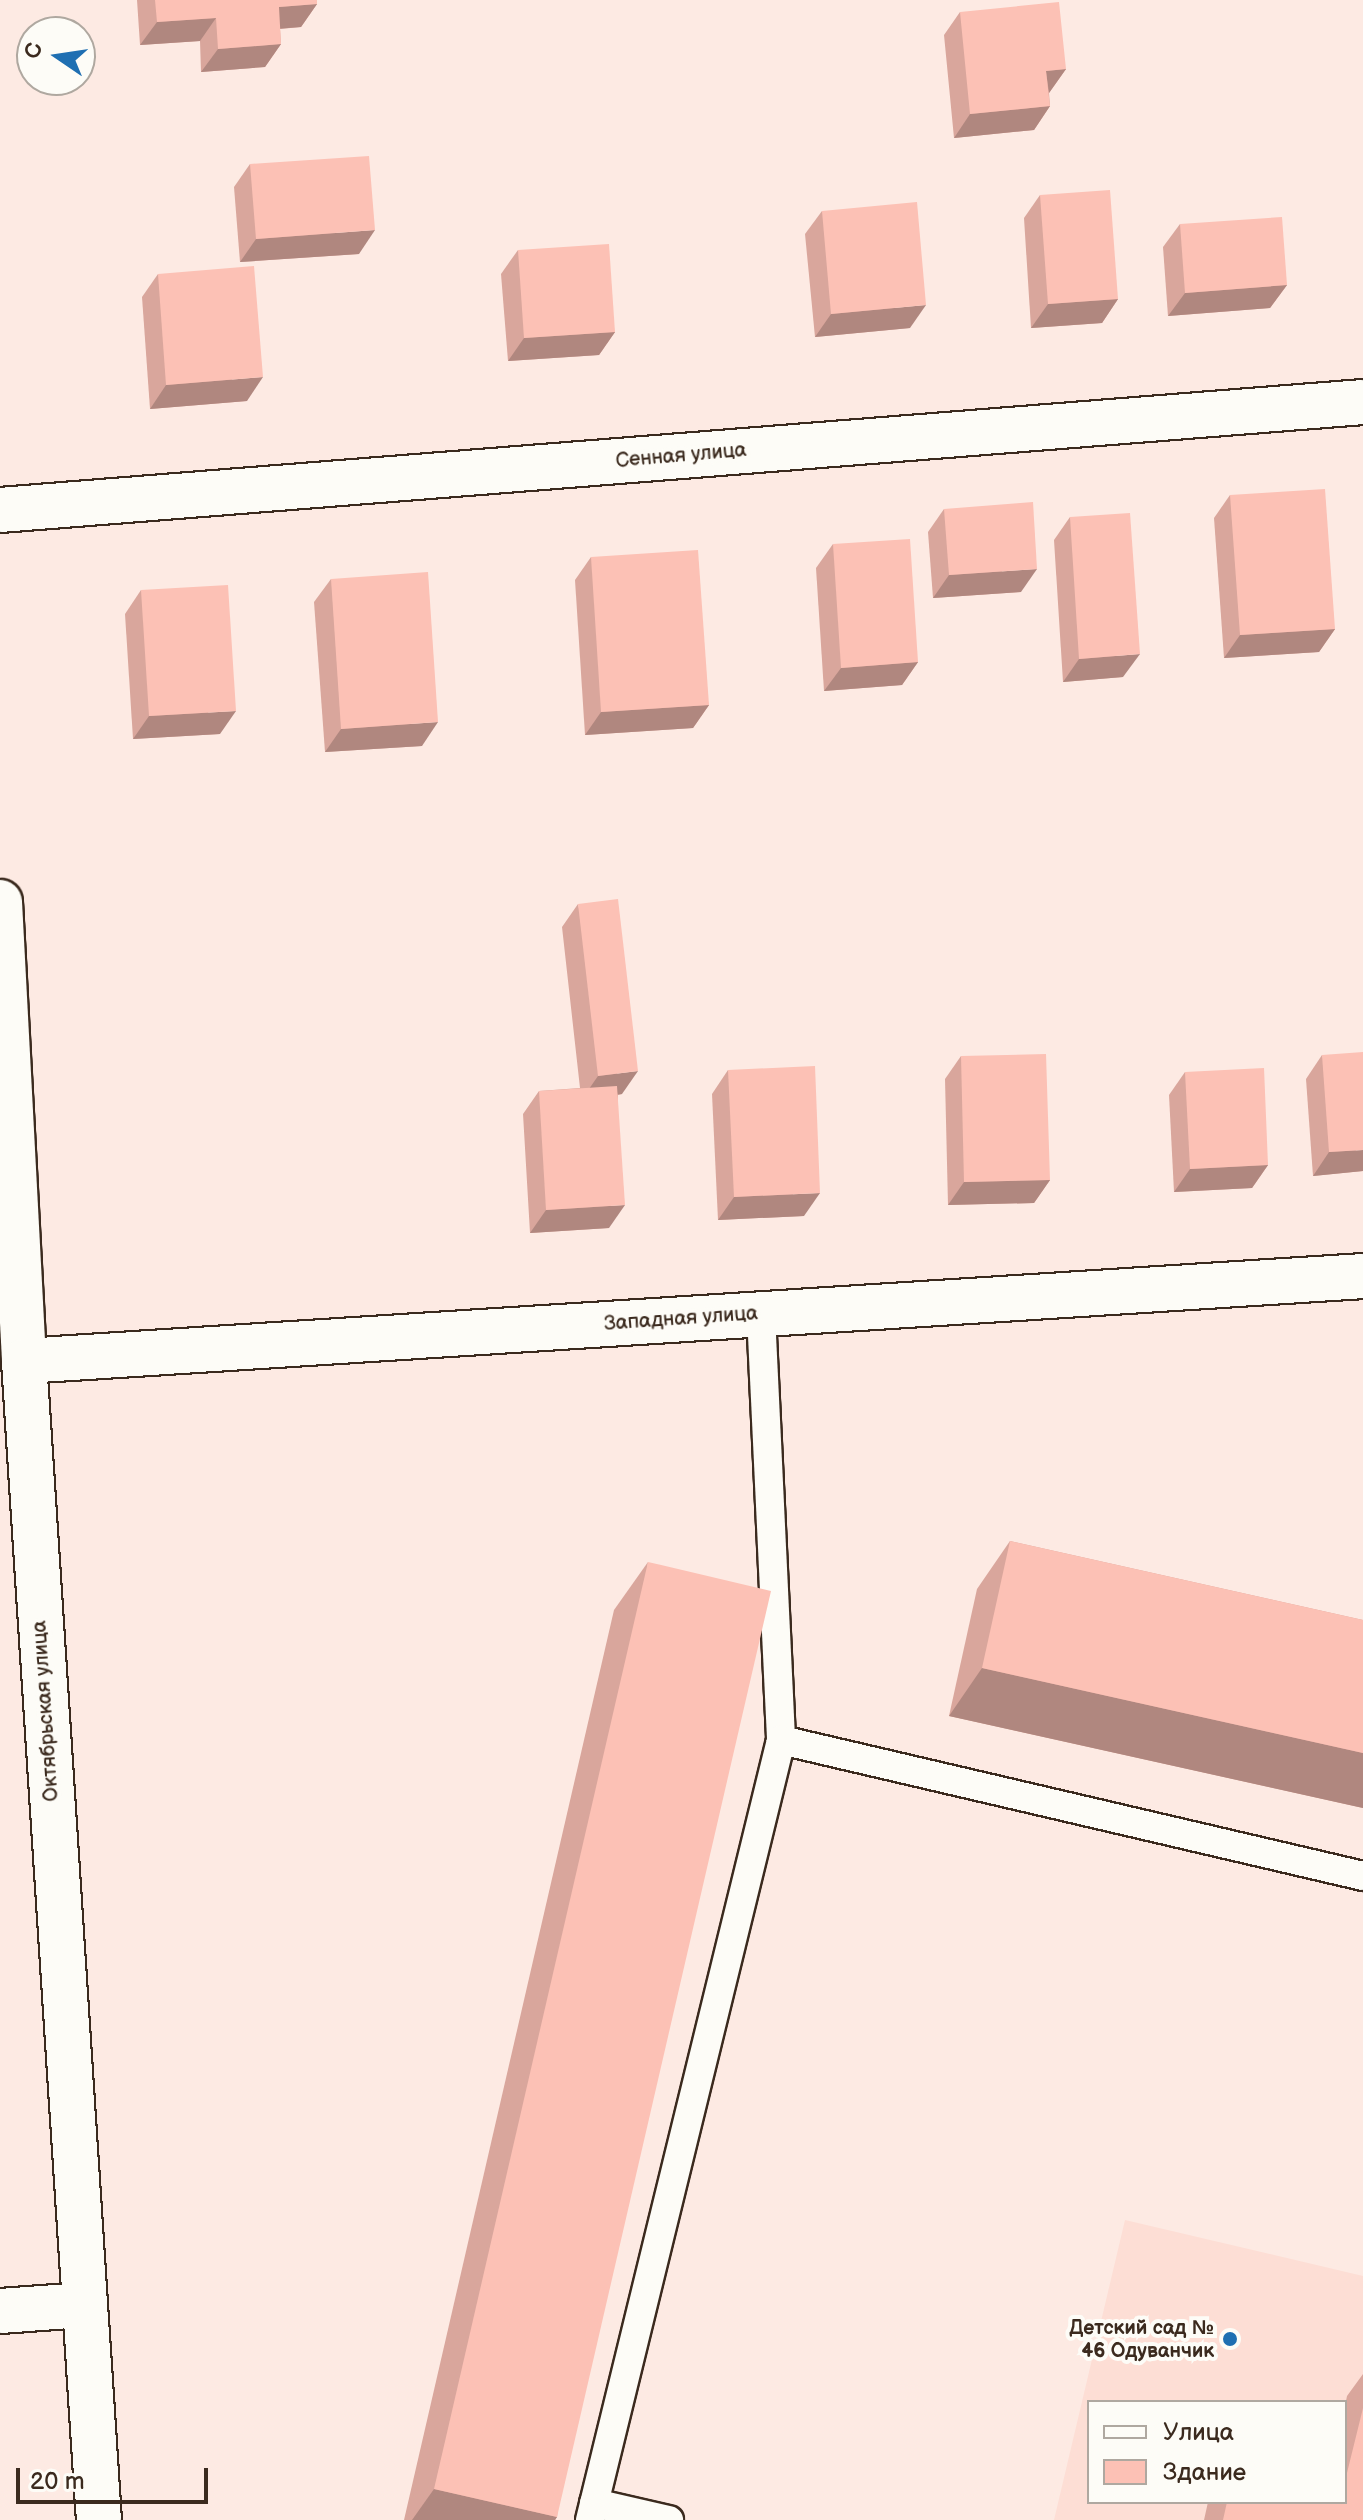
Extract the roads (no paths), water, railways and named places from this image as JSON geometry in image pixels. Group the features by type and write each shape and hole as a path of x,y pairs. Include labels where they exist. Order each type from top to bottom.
{"main road":[{"name":"Сенная улица","path":"0,510 1363,402"},
{"name":"Октябрьская улица","path":"0,902 12,1362 99,2520"},
{"name":"Западная улица","path":"12,1362 1363,1276"},
{"path":"0,2311 83,2305"}],"lane":[{"path":"669,2520 592,2511 781,1740 761,1314"},
{"path":"781,1740 1363,1876"}],"place":[{"name":"Детский сад № 46 Одуванчик","path":"1230,2339"}]}
